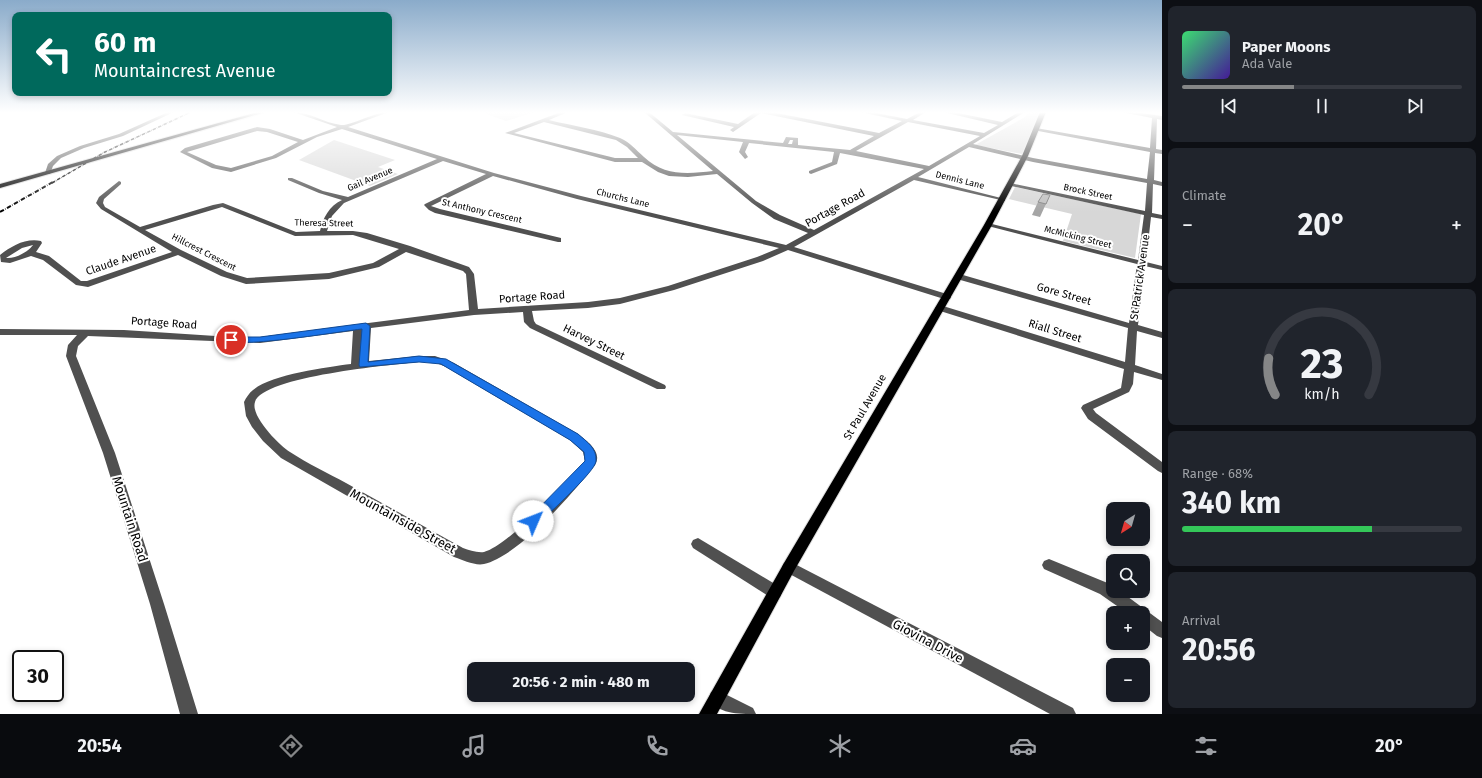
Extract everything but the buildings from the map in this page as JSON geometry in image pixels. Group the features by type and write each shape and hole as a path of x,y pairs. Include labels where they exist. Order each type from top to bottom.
{"main road":[{"path":"0,186 144,145"},
{"name":"St Paul Avenue","path":"708,714 789,568 940,308 960,277 1003,200 1029,145"}],"street":[{"path":"48,172 50,165 59,157 87,145"},
{"path":"199,145 183,152 224,170 240,168 274,157 297,145"},
{"name":"Churchs Lane","path":"399,145 492,174 579,198 786,248 947,297"},
{"path":"556,145 615,160 643,160"},
{"path":"628,145 656,170 672,175 718,172"},
{"path":"687,145 754,202 777,217 814,233"},
{"path":"745,145 742,152 745,157"},
{"path":"792,145 851,152 929,168"},
{"path":"851,152 860,145"},
{"name":"Portage Road","path":"0,332 86,332 245,340 474,312 588,305 620,301 649,294 733,268 786,248 967,145"},
{"path":"969,145 1024,158 1162,184"},
{"path":"1126,145 1162,152"},
{"name":"St Patrick Avenue","path":"1153,145 1148,214 1133,326 1128,384 1125,390 1087,408 1088,412 1162,468"},
{"path":"810,172 835,163 837,151"},
{"name":"Gail Avenue","path":"323,234 326,220 331,212 334,208 348,199 442,159"},
{"name":"St Anthony Crescent","path":"492,174 427,205 431,209 438,211 558,240"},
{"name":"Dennis Lane","path":"912,178 1003,200"},
{"path":"290,179 321,192 348,199"},
{"name":"Hillcrest Crescent","path":"119,183 101,198 99,203 103,208 178,252 238,280 252,281 329,276 376,265 407,248"},
{"name":"Brock Street","path":"1010,185 1162,217"},
{"name":"Theresa Street","path":"140,230 215,206 223,205 289,233 364,235 407,248 466,269 470,274 474,312"},
{"name":"McMicking Street","path":"988,226 1162,268"},
{"name":"Claude Avenue","path":"31,253 46,258 79,283 88,284 178,252"},
{"name":"Gore Street","path":"960,277 1162,334"},
{"name":"Riall Street","path":"940,308 1162,377"},
{"name":"Harvey Street","path":"526,309 529,322 533,326 662,387"},
{"path":"360,366 362,326"},
{"name":"Mountain Road","path":"86,332 73,345 70,350 71,356 109,453 157,604 188,714"},
{"name":"Mountainside Street","path":"419,359 443,361 574,437 589,450 591,462 581,474 513,541 494,555 477,558 438,542 285,456 263,434 249,410 249,401 253,393 269,384 298,376 360,366 419,359"},
{"path":"698,544 776,592"},
{"path":"1049,565 1105,590 1129,606"},
{"name":"Giovina Drive","path":"789,568 1067,714"},
{"path":"1150,622 1162,631"},
{"path":"717,698 747,714"}],"shaded area":[{"path":"325,145 350,145 395,160 378,167 398,174 370,186 299,160"},
{"path":"977,145 1026,145 1022,154"},
{"path":"1015,187 1141,214 1135,258 1063,241 1072,214 1009,199"}],"railway":[{"path":"52,183 119,145"},
{"path":"0,212 53,182"}],"route":[{"path":"231,340 260,340 366,326 364,365 419,359 435,359 443,361 574,437 589,450 591,462 581,474 533,521"}]}
